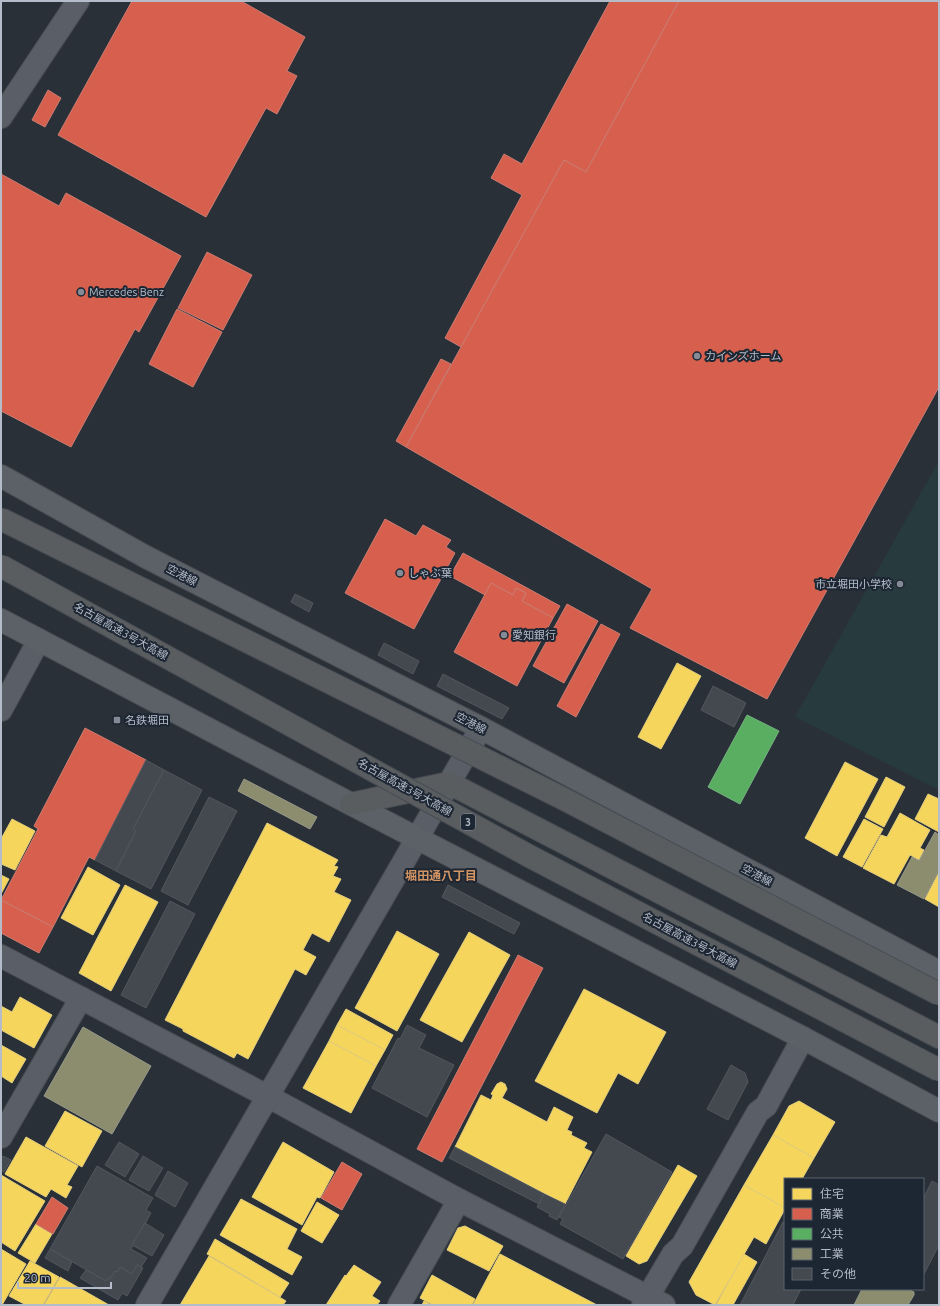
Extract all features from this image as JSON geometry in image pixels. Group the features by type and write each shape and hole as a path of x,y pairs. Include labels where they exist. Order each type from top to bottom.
{"highway":[{"path":"1,518 562,798 939,994"},
{"name":"名古屋高速3号大高線","path":"1,566 531,857 939,1070"},
{"path":"351,804 448,783 939,1037"}],"main road":[{"name":"空港線","path":"1,476 146,557 481,728 939,972"},
{"path":"1,620 418,839 803,1038 939,1111"}],"street":[{"path":"1,117 78,1"},
{"path":"1,710 39,640"},
{"path":"147,1305 481,728"},
{"path":"1,956 652,1302 673,1254 682,1246 758,1112 766,1106 803,1038"},
{"path":"1,1137 80,998"},
{"path":"399,1305 459,1200"}],"green space":[{"name":"市立堀田小学校","path":"939,461 939,790 795,717"}],"building: 住宅":[{"path":"677,663 701,676 661,749 638,737"},
{"path":"845,762 878,779 837,856 805,838"},
{"path":"886,777 905,787 884,827 865,817"},
{"path":"928,794 939,799 939,832 915,819"},
{"path":"900,813 930,830 920,848 924,850 919,860 910,855 894,884 863,868 881,835 887,837"},
{"path":"12,819 35,831 15,870 1,864 1,839"},
{"path":"864,819 883,829 862,867 843,857"},
{"path":"267,823 338,860 334,866 338,867 333,876 341,879 334,892 351,900 329,942 312,933 303,950 316,957 306,975 295,969 248,1059 237,1053 234,1058 165,1020"},
{"path":"88,867 120,885 93,935 61,918"},
{"path":"939,872 939,907 925,899"},
{"path":"1,875 9,879 1,894"},
{"path":"125,885 158,902 111,991 79,973"},
{"path":"397,931 439,954 397,1031 355,1008"},
{"path":"469,932 510,955 462,1042 420,1020"},
{"path":"584,989 666,1032 638,1084 618,1073 597,1113 535,1081"},
{"path":"20,997 52,1015 34,1048 1,1030 1,1006 12,1012"},
{"path":"346,1009 393,1035 385,1050 337,1025"},
{"path":"337,1025 385,1050 376,1066 329,1041"},
{"path":"329,1041 376,1066 351,1113 303,1088"},
{"path":"1,1045 26,1059 12,1083 1,1076"},
{"path":"501,1082 505,1084 507,1089 502,1098 547,1122 554,1107 573,1117 567,1130 572,1132 571,1135 587,1143 584,1148 592,1152 565,1204 455,1147 481,1095 491,1100 493,1095 491,1094 497,1084"},
{"path":"799,1101 835,1122 814,1158 773,1135 789,1106"},
{"path":"65,1111 102,1131 82,1167 45,1146"},
{"path":"773,1135 814,1158 803,1178 784,1178 784,1207 744,1185"},
{"path":"26,1137 78,1166 67,1185 72,1187 66,1198 51,1189 46,1197 5,1174"},
{"path":"283,1142 334,1172 320,1198 317,1197 302,1225 252,1197"},
{"path":"678,1165 697,1176 647,1261 639,1264 626,1256"},
{"path":"1,1175 45,1201 15,1251 1,1242"},
{"path":"744,1185 784,1207 784,1211 766,1244 754,1237 715,1305 696,1295 689,1282"},
{"path":"241,1199 297,1229 287,1249 302,1257 292,1275 220,1235"},
{"path":"317,1202 339,1215 322,1243 301,1231"},
{"path":"36,1224 52,1234 35,1263 18,1253"},
{"path":"465,1226 503,1246 489,1271 447,1250 458,1228"},
{"path":"215,1239 289,1283 280,1297 207,1254"},
{"path":"1,1249 26,1264 2,1305 1,1305"},
{"path":"500,1254 597,1305 473,1305"},
{"path":"744,1254 757,1262 733,1305 716,1305"},
{"path":"209,1256 286,1301 283,1305 180,1305"},
{"path":"30,1261 59,1277 43,1305 26,1305 9,1296"},
{"path":"354,1265 381,1282 372,1296 380,1301 377,1305 326,1305 345,1275 346,1276"},
{"path":"432,1275 475,1299 472,1305 433,1305 420,1298"},
{"path":"60,1277 109,1305 44,1305"},
{"path":"424,1301 431,1305 422,1305"}],"building: 商業":[{"path":"132,1 241,1 305,37 287,71 297,76 277,114 266,108 206,217 58,135"},
{"path":"610,1 679,1 586,172 564,160 461,347 445,338 522,195 491,178 504,154 522,164"},
{"name":"カインズホーム","path":"679,1 939,1 939,387 767,699 630,628 652,589 406,447 564,160 586,172"},
{"path":"48,90 61,98 45,127 32,120"},
{"name":"Mercedes Benz","path":"1,174 59,206 66,193 181,256 139,332 135,329 71,447 1,411"},
{"path":"207,252 252,275 223,330 178,308"},
{"path":"177,309 222,332 193,387 149,364"},
{"path":"441,359 451,364 406,447 396,441"},
{"name":"しゃぶ葉","path":"385,519 416,536 423,525 451,540 446,547 455,553 414,629 345,593"},
{"path":"463,553 560,606 553,618 522,601 526,593 516,588 513,595 491,583 485,595 450,576"},
{"name":"愛知銀行","path":"491,583 513,595 516,588 526,593 522,601 553,618 517,686 454,652"},
{"path":"567,604 598,621 564,683 533,666"},
{"path":"601,624 620,634 576,717 557,706"},
{"path":"85,728 146,760 95,860 89,857 53,927 1,900 38,829 34,826"},
{"path":"1,900 53,927 39,953 1,933"},
{"path":"518,955 543,968 442,1162 417,1149"},
{"path":"342,1162 362,1174 342,1210 321,1198"},
{"path":"52,1197 68,1208 53,1234 36,1224"}],"building: 公共":[{"path":"747,715 779,731 740,804 708,787"}],"building: 工業":[{"path":"244,779 317,817 310,829 238,791"},
{"path":"935,832 939,835 939,870 924,899 897,885 912,857 919,861"},
{"path":"83,1027 151,1066 112,1134 44,1096"},
{"path":"862,1290 909,1290 914,1292 914,1295 908,1305 854,1305"}],"building: その他":[{"path":"295,594 313,603 309,612 291,602"},
{"path":"384,643 419,661 413,674 378,655"},
{"path":"443,674 509,708 502,719 437,686"},
{"path":"713,686 746,703 734,727 701,710"},
{"path":"146,760 164,770 133,829 136,831 116,871 95,860"},
{"path":"164,770 202,790 151,889 116,871 136,831 133,829"},
{"path":"209,797 237,811 188,905 161,891"},
{"path":"448,885 520,923 514,934 442,897"},
{"path":"170,901 195,914 146,1008 121,995"},
{"path":"407,1025 426,1035 419,1048 454,1065 427,1117 372,1088 398,1038 400,1039"},
{"path":"731,1065 745,1073 748,1082 728,1120 707,1109"},
{"path":"606,1134 672,1172 623,1259 560,1224 563,1219 559,1217"},
{"path":"119,1142 139,1154 125,1177 105,1165"},
{"path":"455,1147 544,1194 539,1204 449,1158"},
{"path":"3,1156 11,1160 4,1172 1,1170 1,1160"},
{"path":"143,1156 163,1168 149,1191 129,1180"},
{"path":"97,1166 153,1198 146,1210 151,1213 131,1249 147,1258 141,1267 137,1265 132,1274 120,1267 117,1272 115,1271 110,1279 108,1278 106,1281 50,1249"},
{"path":"168,1171 188,1183 175,1207 155,1195"},
{"path":"932,1181 939,1185 939,1245 924,1274 924,1197"},
{"path":"544,1194 565,1204 557,1220 549,1216 550,1214 537,1207"},
{"path":"784,1222 784,1290 800,1290 793,1305 740,1305"},
{"path":"145,1223 164,1235 152,1256 132,1245"},
{"path":"50,1249 72,1262 68,1271 45,1258"},
{"path":"137,1265 143,1268 127,1296 122,1293 118,1300 80,1278 86,1270 106,1281 108,1278 110,1279 115,1271 117,1272 120,1267 132,1274"}],"place":[{"name":"Mercedes Benz","path":"81,292"},
{"name":"カインズホーム","path":"697,356"},
{"name":"しゃぶ葉","path":"400,573"},
{"name":"市立堀田小学校","path":"900,584"},
{"name":"愛知銀行","path":"504,635"},
{"name":"名鉄堀田","path":"117,720"}],"district":[{"name":"堀田通八丁目","path":"441,875"}]}
